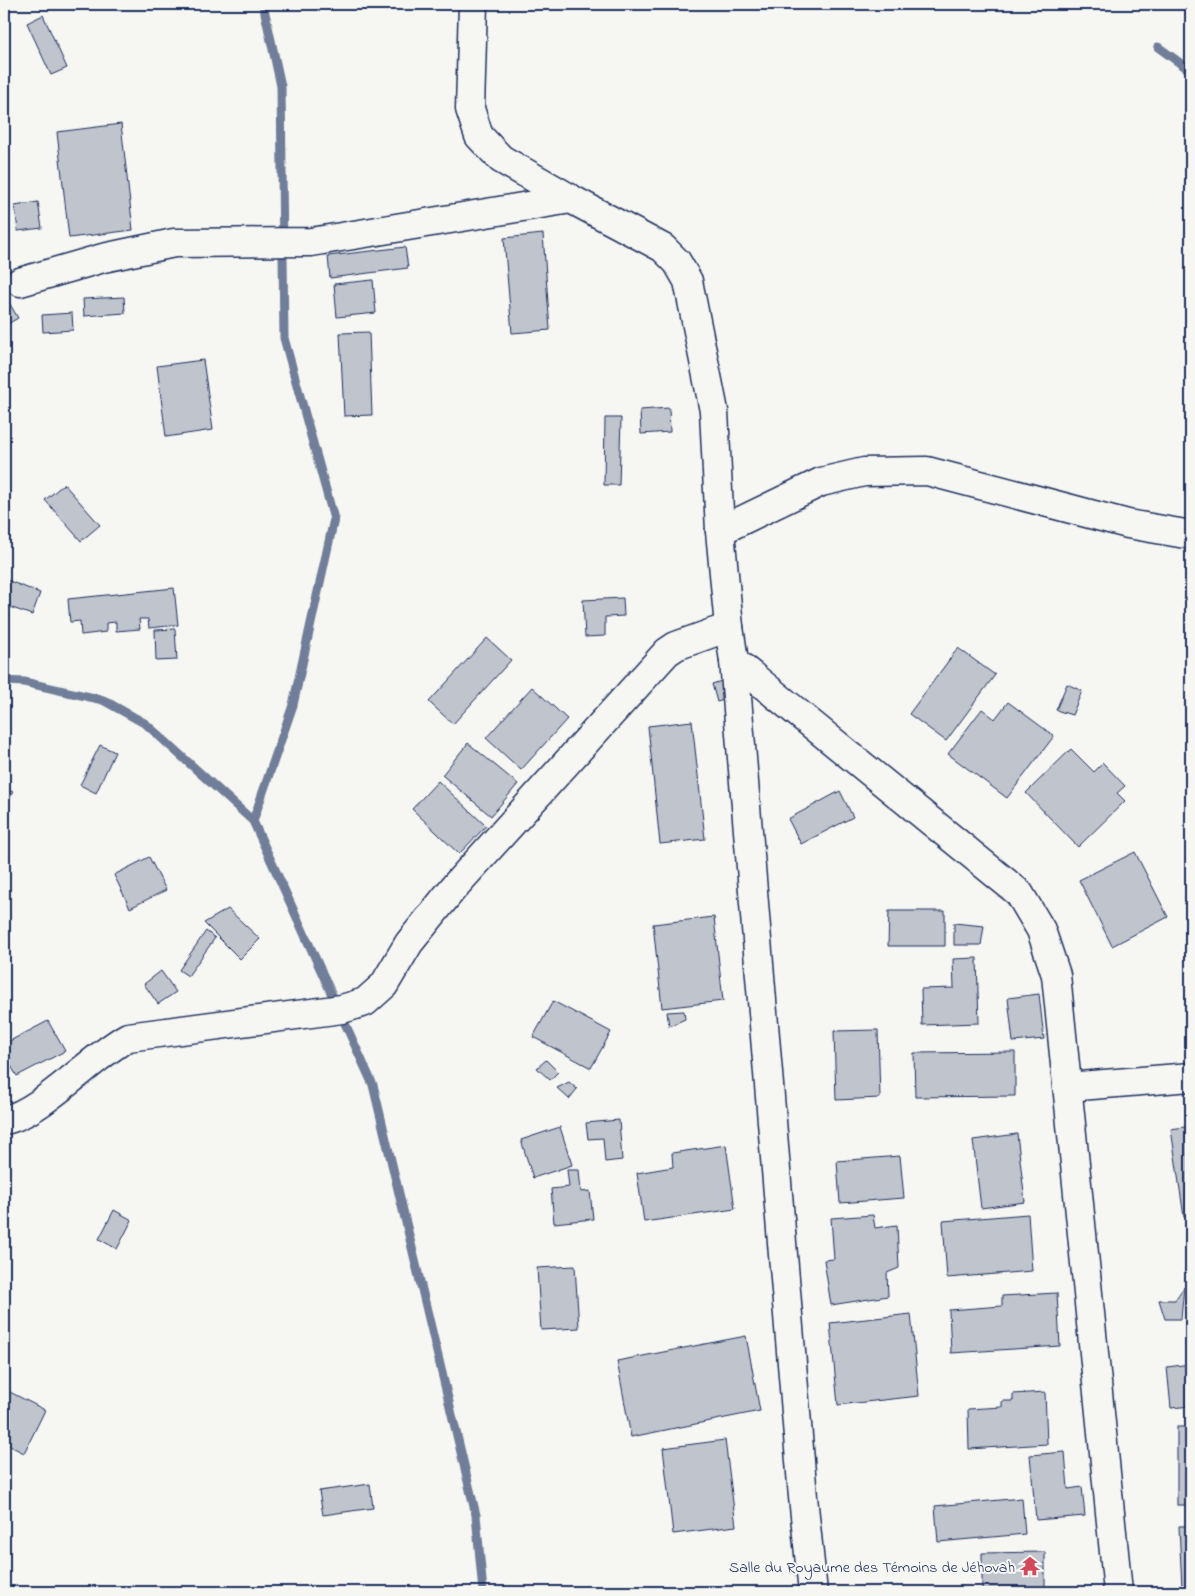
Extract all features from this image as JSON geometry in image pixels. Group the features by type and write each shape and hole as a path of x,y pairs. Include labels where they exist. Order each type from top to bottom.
{"street":[{"path":"473,4 470,109 479,136 501,159 663,248 677,262 688,281 714,410 720,531 734,661 803,1497 813,1592"},
{"path":"20,282 103,258 174,243 311,242 571,199"},
{"path":"720,531 821,482 864,472 927,471 1128,524 1191,535"},
{"path":"4,1120 30,1110 110,1047 128,1037 342,1009 364,1002 384,985 409,943 455,886 667,652 676,646 729,627"},
{"path":"734,661 1019,893 1041,930 1056,975 1118,1592"},
{"path":"1067,1087 1191,1077"}],"building":[{"path":"43,15 67,68 51,75 27,23"},
{"path":"121,124 133,230 69,238 57,132"},
{"path":"38,202 42,228 18,231 15,206"},
{"path":"543,234 550,330 512,333 504,238"},
{"path":"405,247 408,268 330,278 328,256"},
{"path":"373,280 376,313 337,317 334,284"},
{"path":"4,294 18,318 4,326"},
{"path":"124,297 125,313 84,316 83,299"},
{"path":"72,313 73,330 43,332 42,315"},
{"path":"369,332 372,415 344,416 340,333"},
{"path":"203,360 213,430 166,437 157,366"},
{"path":"669,408 670,432 641,434 640,410"},
{"path":"605,418 621,418 619,485 604,485"},
{"path":"64,484 100,525 81,541 45,500"},
{"path":"4,579 40,593 32,615 4,605"},
{"path":"174,588 178,625 149,628 148,619 139,619 140,629 116,631 116,622 106,623 106,632 81,635 80,621 70,622 68,599"},
{"path":"623,598 624,616 605,617 605,636 585,637 583,600"},
{"path":"175,629 177,660 156,661 155,630"},
{"path":"487,638 511,660 453,724 429,702"},
{"path":"958,648 995,675 946,741 909,714"},
{"path":"731,678 737,696 717,702 712,684"},
{"path":"1067,684 1082,691 1072,715 1056,710"},
{"path":"532,687 567,719 521,770 486,738"},
{"path":"1008,702 1054,736 1007,798 948,754 982,709 995,719"},
{"path":"692,721 705,839 660,844 648,726"},
{"path":"468,743 518,784 491,816 442,775"},
{"path":"100,745 115,752 96,793 80,785"},
{"path":"1071,749 1094,772 1103,763 1125,786 1117,793 1125,801 1078,847 1026,793"},
{"path":"438,781 486,826 459,854 412,809"},
{"path":"4,788 13,792 6,805 4,804"},
{"path":"840,791 853,817 801,844 788,819"},
{"path":"1135,852 1168,917 1112,946 1079,880"},
{"path":"149,857 166,890 130,908 114,875"},
{"path":"228,909 260,939 240,959 204,923"},
{"path":"889,911 945,911 945,946 888,946"},
{"path":"714,917 723,1001 662,1008 653,924"},
{"path":"954,923 984,926 981,945 954,945"},
{"path":"206,931 215,938 188,976 179,970"},
{"path":"977,958 979,1023 922,1025 921,989 954,988 953,959"},
{"path":"161,971 176,992 158,1004 144,984"},
{"path":"1039,994 1044,1039 1013,1042 1008,998"},
{"path":"553,1001 611,1032 591,1068 533,1037"},
{"path":"684,1011 685,1019 669,1026 667,1012"},
{"path":"48,1021 65,1051 17,1076 4,1054 4,1044"},
{"path":"878,1030 880,1098 836,1100 834,1031"},
{"path":"1015,1052 1015,1096 915,1097 914,1053"},
{"path":"546,1060 558,1072 550,1080 537,1068"},
{"path":"569,1082 577,1089 569,1099 557,1088"},
{"path":"619,1120 622,1160 605,1162 603,1138 588,1139 586,1123"},
{"path":"1191,1126 1191,1216 1184,1217 1171,1129"},
{"path":"560,1127 572,1165 533,1178 521,1140"},
{"path":"1017,1134 1025,1202 981,1208 973,1140"},
{"path":"726,1145 735,1209 644,1222 637,1173 673,1167 672,1153"},
{"path":"900,1156 904,1198 840,1203 837,1161"},
{"path":"567,1170 579,1170 581,1192 590,1191 593,1219 554,1223 551,1189 569,1187"},
{"path":"114,1210 132,1220 117,1249 99,1239"},
{"path":"1028,1214 1032,1271 947,1278 943,1221"},
{"path":"873,1215 875,1228 897,1225 899,1268 887,1273 888,1296 831,1305 824,1260 834,1259 831,1218"},
{"path":"575,1266 579,1328 541,1330 537,1268"},
{"path":"1184,1287 1181,1319 1165,1319 1159,1300 1175,1300"},
{"path":"1057,1293 1060,1346 951,1353 949,1310 1002,1306 1002,1296"},
{"path":"911,1314 919,1396 838,1405 830,1323"},
{"path":"746,1336 760,1411 631,1437 617,1361"},
{"path":"1191,1364 1191,1406 1171,1408 1167,1367"},
{"path":"4,1389 45,1410 24,1453 4,1443"},
{"path":"1045,1392 1047,1444 969,1449 968,1409 1002,1407 1002,1401 1013,1401 1013,1394"},
{"path":"1177,1427 1191,1427 1191,1505 1177,1505"},
{"path":"725,1440 736,1526 673,1534 663,1448"},
{"path":"1065,1452 1068,1489 1082,1487 1085,1516 1036,1520 1030,1455"},
{"path":"370,1484 373,1508 323,1515 319,1491"},
{"path":"1022,1498 1025,1534 938,1542 935,1506"},
{"path":"1179,1526 1191,1526 1191,1588 1182,1588"},
{"path":"1045,1552 1045,1591 982,1592 982,1553"},
{"path":"660,1587 660,1592 621,1592 621,1591"}],"waterway":[{"path":"253,821 293,705 334,519 284,338 281,86 263,4"},
{"path":"1158,47 1191,71"},
{"path":"4,681 24,682 103,700 146,724 253,821 373,1085 476,1515 483,1592"}],"place":[{"name":"Salle du Royaume des Témoins de Jéhovah","path":"1030,1566"}]}
